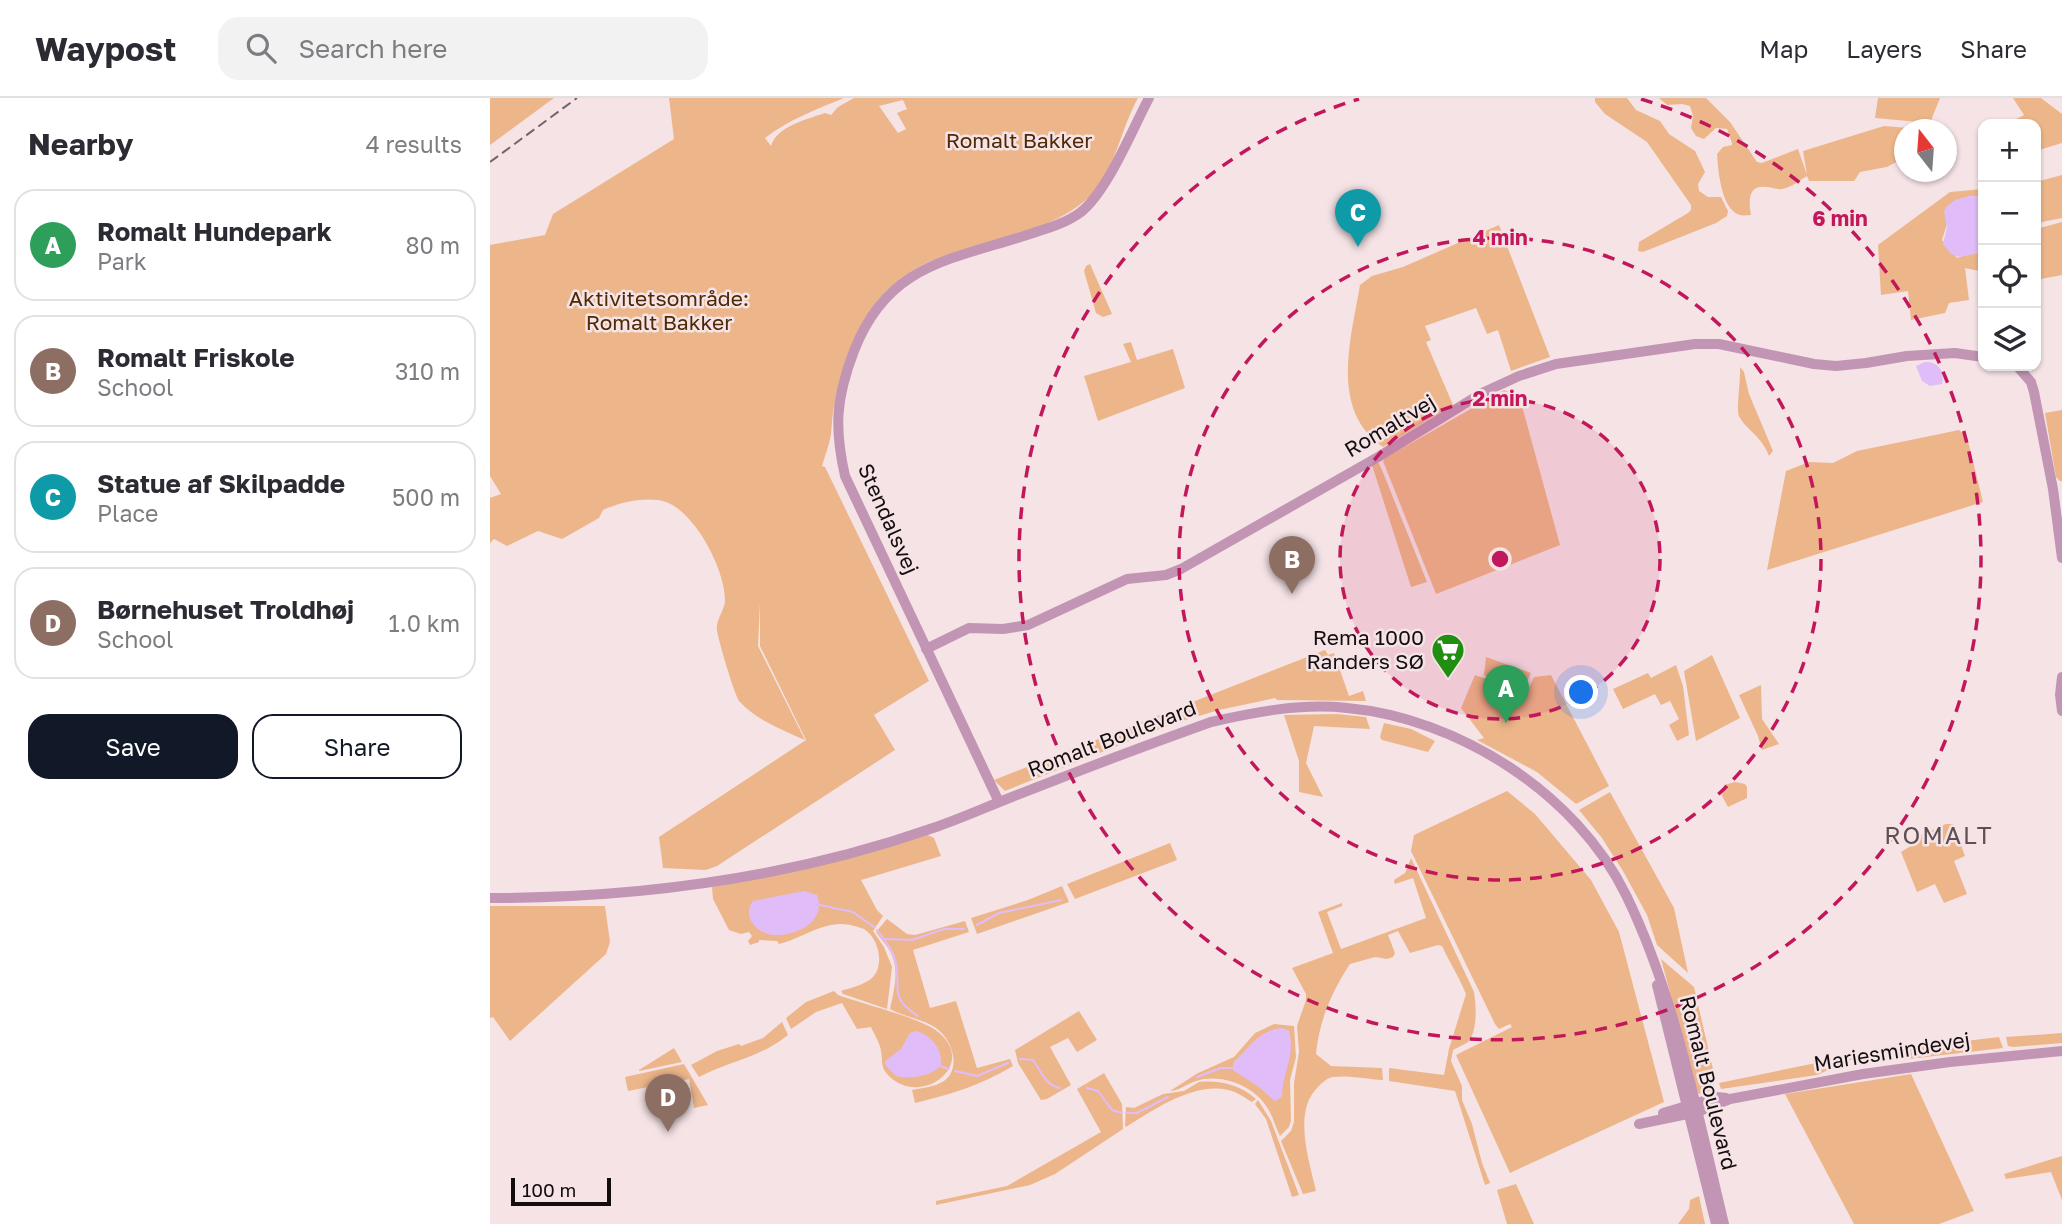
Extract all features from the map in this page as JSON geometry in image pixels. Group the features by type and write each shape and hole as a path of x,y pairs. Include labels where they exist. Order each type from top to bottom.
{"street":[{"name":"Stendalsvej","path":"999,802 845,476 839,450 837,412 845,376 858,341 872,313 887,295 909,276 933,264 1059,225 1080,213 1097,196 1149,98"},
{"name":"Romaltvej","path":"926,649 969,628 1003,629 1028,625 1127,579 1166,575 1181,569 1371,461 1482,393 1519,376 1556,364 1695,344 1719,344 1836,366 1907,356 1955,353 1978,355"},
{"path":"2021,371 2031,382 2034,392 2053,489 2062,558"},
{"path":"2062,677 2062,711"},
{"name":"Romalt Boulevard","path":"490,898 558,898 639,893 735,880 796,868 934,828 1211,722 1254,713 1316,707 1395,715 1464,740 1509,766 1555,803 1596,847 1625,893 1651,954 1724,1224"},
{"name":"Mariesmindevej","path":"1691,1108 1717,1097 1730,1099 1904,1068 2062,1051"},
{"name":"Romalt Boulevard","path":"1691,1108 1716,1224"}],"green space":[{"path":"490,98 554,98 490,145"},
{"path":"669,98 844,98 783,126 765,138 771,146 774,139 786,128 825,113 831,115 838,107 854,98 1138,98 1105,177 1084,202 1066,214 1021,234 931,261 891,286 865,319 847,358 822,466 825,467 929,681 874,715 895,750 717,866 706,870 663,868 659,837 806,740 760,646 760,603 758,646 805,740 762,719 740,702 717,630 725,600 720,574 698,530 677,508 659,500 634,501 603,510 599,518 562,539 538,531 507,546 494,539 490,543 490,498 501,494 490,476 490,245 545,235 553,214 674,139","holes":["903,100 907,109 897,113 906,129 898,133 879,106"]},
{"path":"1595,98 1627,98 1636,110 1660,121 1669,134 1695,151 1705,172 1698,184 1699,191 1708,197 1721,197 1728,211 1727,216 1716,223 1643,252 1638,251 1639,242 1688,213 1691,205 1647,142 1605,114 1595,102"},
{"path":"1659,98 1706,98 1730,122 1757,162 1762,163 1798,149 1807,175 1803,151 1884,126 1894,127 1894,163 1860,172 1854,181 1809,181 1807,176 1785,188 1760,187 1751,195 1751,215 1741,215 1734,212 1729,205 1720,179 1717,154 1723,147 1732,145 1727,129 1716,128 1704,139 1696,136 1691,128 1693,116 1690,106 1667,105"},
{"path":"1878,98 1940,98 1932,119 1875,118"},
{"path":"2013,98 2041,98 2062,114 2062,143 2041,149 2041,119 2016,119 2024,115"},
{"path":"2062,175 2062,218 2041,222 2041,181"},
{"path":"1978,189 1978,197 1969,196 1947,224 1942,240 1957,258 1978,253 1978,271 1965,268 1969,300 1949,303 1945,313 1911,320 1908,291 1881,295 1878,245 1950,192"},
{"path":"2062,222 2062,275 2041,279 2041,228"},
{"path":"1499,225 1550,357 1511,371 1498,330 1487,334 1476,308 1425,326 1431,340 1426,342 1453,405 1383,447 1366,432 1355,414 1350,394 1349,350 1360,285 1372,276 1403,267"},
{"path":"1090,264 1112,314 1103,317 1096,313 1084,271"},
{"path":"1131,342 1137,360 1173,349 1185,388 1098,421 1084,376 1131,362 1123,344"},
{"path":"1740,367 1773,451 1769,456 1762,443 1739,416"},
{"path":"1504,390 1519,395 1560,545 1436,594 1383,461"},
{"path":"2062,410 2060,481 2056,477 2045,413"},
{"path":"1959,430 1967,437 1983,502 1767,570 1786,471 1809,462 1833,463 1857,451"},
{"path":"1378,462 1427,582 1411,587 1372,465"},
{"path":"1325,650 1328,655 1334,653 1349,696 1363,691 1366,701 1275,698 1172,724 1005,791 994,780"},
{"path":"1712,655 1740,718 1696,741 1684,671"},
{"path":"1486,657 1531,673 1527,681 1518,686 1484,675"},
{"path":"1676,665 1683,686 1689,735 1677,741 1669,725 1679,719 1670,701 1661,705 1655,694 1623,709 1613,689 1648,673 1651,678"},
{"path":"1475,675 1518,690 1530,686 1534,677 1551,675 1609,786 1576,804 1537,772 1477,740 1484,738 1461,708"},
{"path":"1761,685 1762,719 1779,744 1762,750 1739,695"},
{"path":"1337,714 1366,717 1370,729 1314,726 1306,763 1323,797 1299,792 1299,761 1284,715"},
{"path":"1384,723 1411,729 1435,741 1428,752 1382,740 1380,737"},
{"path":"1735,782 1745,784 1747,798 1728,807 1722,796 1724,785"},
{"path":"1507,791 1535,814 1591,880 1619,932 1664,1102 1510,1173 1456,1055 1512,1027 1510,1024 1499,1029 1495,1024 1411,851 1414,835"},
{"path":"1610,792 1674,908 1688,973 1657,945 1647,915 1623,871 1602,838 1579,810"},
{"path":"1946,824 1953,824 1965,856 1954,861 1967,894 1944,903 1935,884 1917,892 1901,852 1919,841 1921,835"},
{"path":"926,834 934,838 941,856 861,880 883,916 873,931 884,947 892,967 887,1009 841,991 869,980 876,973 879,960 877,945 864,929 847,924 834,924 779,944 777,941 759,940 750,945 748,941 752,936 749,932 741,934 729,930 713,899 712,887 814,867"},
{"path":"1170,843 1177,860 1075,899 1067,884"},
{"path":"1411,858 1474,992 1476,1011 1471,1037 1468,1042 1453,1050 1451,1061 1462,1086 1462,1100 1490,1183 1485,1185 1455,1091 1389,1081 1389,1068 1444,1075 1466,994 1442,946 1410,953 1398,931 1388,935 1395,953 1393,957 1375,957 1350,964 1327,1007 1316,1054 1331,1066 1382,1068 1383,1080 1333,1077 1319,1086 1311,1096 1304,1122 1316,1191 1303,1194 1281,1141 1291,1131 1294,1122 1294,1083 1299,1052 1297,1026 1306,1000 1306,994 1292,968 1333,953 1318,912 1342,903 1342,906 1327,912 1341,949 1426,918 1413,878 1395,884 1394,880 1405,873"},
{"path":"1062,886 1069,902 977,934 971,918"},
{"path":"490,906 605,906 610,942 606,954 510,1041 493,1017 490,1018"},
{"path":"887,919 907,934 915,935 965,921 969,932 913,950 930,1008 956,1001 977,1068 1010,1059 1013,1066 965,1089 915,1103 912,1090 944,1081 953,1069 953,1054 947,1039 936,1028 890,1009 895,965 890,951 876,932"},
{"path":"1661,959 1694,987 1715,1078 1713,1090 1699,1094 1696,1089"},
{"path":"834,991 838,995 901,1015 934,1029 947,1042 952,1055 950,1067 942,1078 930,1085 916,1087 901,1084 888,1075 871,1027 857,1029 842,1003 816,1012 791,1029 786,1018 806,1002"},
{"path":"1079,1011 1097,1040 1077,1052 1068,1038 1050,1047 1071,1085 1041,1100 1018,1063 1015,1050"},
{"path":"782,1022 788,1035 766,1049 699,1077 691,1065 717,1051 763,1038"},
{"path":"1274,1024 1294,1026 1296,1057 1290,1080 1291,1121 1280,1136 1270,1113 1260,1099 1253,1092 1235,1083 1205,1079 1170,1091 1198,1073 1234,1057 1255,1033"},
{"path":"2062,1033 2062,1043 2013,1047 2008,1046 2006,1037"},
{"path":"1999,1037 2003,1048 1900,1060 1867,1056 1866,1053"},
{"path":"674,1048 682,1062 639,1071 639,1070"},
{"path":"1855,1055 1855,1058 1817,1075 1721,1089 1719,1083"},
{"path":"684,1064 708,1105 694,1108 689,1079 628,1091 625,1077"},
{"path":"1104,1073 1122,1104 1123,1129 1055,1174 1030,1185 936,1205 936,1201 1007,1186 1101,1132 1077,1089"},
{"path":"1911,1074 1974,1211 1939,1224 1854,1224 1785,1094"},
{"path":"1199,1082 1229,1085 1256,1099 1252,1102 1228,1090 1201,1090 1174,1099 1126,1127 1126,1107 1134,1108 1163,1094 1184,1091"},
{"path":"1258,1100 1271,1121 1299,1195 1292,1197 1266,1119 1255,1104"},
{"path":"2062,1156 2062,1200 2051,1172 2006,1179 2004,1174"},
{"path":"1516,1184 1534,1224 1507,1224 1497,1190"},
{"path":"1699,1196 1705,1224 1678,1224 1689,1209 1690,1200"}],"shaded area":[{"path":"1978,197 1978,254 1956,256 1943,244 1947,227 1944,212 1955,200"},
{"path":"1925,362 1934,363 1940,368 1942,384 1930,386 1922,381 1916,366"},
{"path":"804,891 817,895 819,904 814,919 800,930 783,935 768,934 757,928 750,918 753,901"},
{"path":"1282,1028 1289,1031 1291,1048 1282,1097 1275,1101 1233,1070 1233,1063 1261,1036"},
{"path":"916,1031 934,1043 940,1053 941,1064 933,1072 921,1076 896,1076 886,1066 885,1061 901,1049 910,1033"}],"waterway":[{"path":"977,925 999,913 1061,900"},
{"path":"820,905 853,912 874,927"},
{"path":"884,939 912,940 944,929 964,929"},
{"path":"877,930 895,959 900,998 903,1004 918,1016"},
{"path":"1020,1059 1033,1060 1047,1081 1060,1088"},
{"path":"955,1071 977,1076 1008,1063"},
{"path":"940,1066 949,1069"},
{"path":"1197,1077 1221,1068 1233,1068"},
{"path":"1087,1088 1098,1091 1112,1110 1122,1113"},
{"path":"1126,1113 1137,1113 1168,1097"}],"railway":[{"path":"490,162 577,98"}],"place":[{"name":"Statue af Skilpadde","path":"1358,247"},
{"name":"Romalt Friskole","path":"1292,594"},
{"name":"Rema 1000 Randers SØ","path":"1448,680"},
{"name":"Romalt Hundepark","path":"1506,723"},
{"name":"Børnehuset Troldhøj","path":"668,1132"}],"district":[{"name":"ROMALT","path":"1939,836"}],"park label":[{"name":"Romalt Bakker","path":"1019,141"},
{"name":"Aktivitetsområde: Romalt Bakker","path":"659,311"}]}
